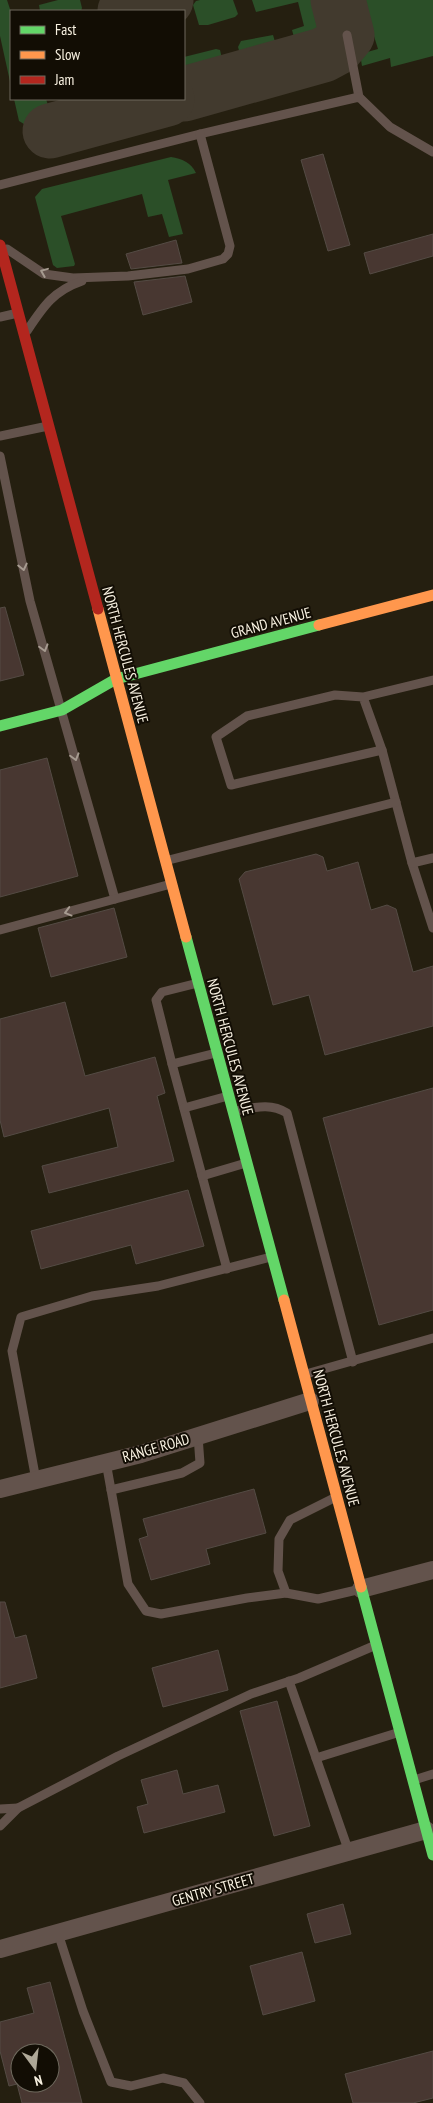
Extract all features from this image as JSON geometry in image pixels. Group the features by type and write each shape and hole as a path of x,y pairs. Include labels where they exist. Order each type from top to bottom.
{"street":[{"name":"NORTH HERCULES AVENUE","path":"0,244 433,1855"},
{"name":"GRAND AVENUE","path":"0,726 62,710 116,680 433,595"},
{"name":"RANGE ROAD","path":"0,1489 141,1454 310,1401"},
{"path":"362,1589 433,1570"},
{"name":"GENTRY STREET","path":"0,1949 426,1830"}],"lane":[{"path":"347,35 359,97 390,127 433,152"},
{"path":"0,185 200,134 359,97"},
{"path":"0,244 12,254 44,274 65,278 128,276 188,269 223,259 228,254 230,246 200,134"},
{"path":"24,334 49,300 61,290 92,278"},
{"path":"0,317 18,313"},
{"path":"0,436 48,426"},
{"path":"0,456 30,601 116,899"},
{"path":"382,750 231,786 216,737 247,716 335,695 363,697 433,680"},
{"path":"363,697 382,750 412,863 433,928"},
{"path":"165,861 396,802"},
{"path":"412,863 433,858"},
{"path":"0,930 172,884"},
{"path":"198,983 162,992 156,1000 227,1268"},
{"path":"172,1064 217,1053"},
{"path":"184,1108 228,1096"},
{"path":"232,1111 271,1106 287,1113 353,1362"},
{"path":"202,1176 246,1163"},
{"path":"36,1480 12,1351 21,1317 92,1296 158,1286 271,1257"},
{"path":"303,1375 433,1338"},
{"path":"111,1490 182,1473 200,1463 198,1436"},
{"path":"106,1462 128,1584 146,1611 161,1614 246,1598 286,1593 318,1599 362,1589"},
{"path":"286,1593 278,1571 279,1539 290,1520 337,1497"},
{"path":"0,1826 18,1808 127,1752 251,1694 289,1681 377,1645"},
{"path":"289,1681 349,1852"},
{"path":"316,1758 400,1732"},
{"path":"413,1780 433,1774"},
{"path":"0,1809 18,1808"},
{"path":"58,1933 83,2012 110,2082 131,2086 163,2078 184,2083 200,2103"}],"green space":[{"path":"0,0 7,0 10,10 10,81 0,36"},
{"path":"58,0 80,0 82,8 81,10 40,10 39,5"},
{"path":"233,0 238,14 235,17 208,25 199,25 193,5 196,1"},
{"path":"252,0 331,0 337,22 322,46 298,52 292,30 304,26 298,2 256,12"},
{"path":"347,0 433,0 433,56 391,67 390,58 362,66 360,54 378,49 373,33 364,36 366,45 359,47"},
{"path":"273,35 279,55 278,60 249,68 244,67 238,47 241,41"},
{"path":"216,49 220,50 225,71 224,75 187,85 185,83 185,57"},
{"path":"345,57 348,70 64,148 19,121 14,100 46,100 55,127 49,129 52,138 113,123"},
{"path":"63,100 108,100 107,105 93,112 73,116 67,113"},
{"path":"171,157 186,162 192,166 196,173 168,180 183,234 169,237 162,214 148,217 142,194 61,216 75,264 74,266 57,268 53,265 35,197 42,189"}],"building":[{"path":"323,154 350,245 328,251 301,160"},
{"path":"433,234 433,256 370,274 364,253"},
{"path":"176,240 182,263 131,269 126,254"},
{"path":"185,276 192,302 143,315 134,282"},
{"path":"5,607 24,675 0,681 0,608"},
{"path":"47,758 78,876 0,897 0,770"},
{"path":"316,854 323,857 327,871 358,862 371,910 387,905 396,909 413,972 433,966 433,1026 325,1055 309,995 273,1005 239,879 245,872"},
{"path":"114,908 127,957 51,977 38,928"},
{"path":"65,1002 85,1076 155,1057 165,1093 157,1096 174,1161 49,1193 42,1166 118,1147 109,1108 4,1137 0,1120 0,1019"},
{"path":"433,1088 433,1310 379,1325 323,1118"},
{"path":"188,1190 204,1246 136,1264 131,1245 41,1269 31,1231"},
{"path":"254,1489 266,1533 206,1549 210,1564 151,1580 139,1539 148,1536 143,1519"},
{"path":"0,1602 5,1602 15,1638 26,1635 37,1678 0,1688"},
{"path":"218,1650 228,1690 163,1707 152,1668"},
{"path":"277,1701 310,1826 274,1836 240,1711"},
{"path":"177,1770 183,1794 218,1785 225,1812 144,1833 137,1807 148,1804 141,1780"},
{"path":"343,1904 351,1934 315,1943 307,1914"},
{"path":"302,1952 315,2001 263,2015 250,1966"},
{"path":"50,1982 82,2103 22,2103 19,2093 60,2093 60,2043 10,2043 9,2086 0,2051 0,2022 34,2013 27,1988"},
{"path":"433,2051 433,2098 413,2103 353,2103 345,2074"}],"taxiway":[{"path":"129,10 166,0"},
{"path":"185,94 323,55 336,48 347,35 338,0"},
{"path":"50,131 163,100"}],"traffic: fast":[{"path":"0,726 62,710 116,679 319,625"},
{"path":"186,937 284,1300"},
{"path":"361,1587 433,1855"}],"traffic: slow":[{"path":"319,625 433,595"},
{"path":"98,609 186,937"},
{"path":"284,1300 361,1587"}],"traffic: jam":[{"path":"0,245 98,609"}]}
